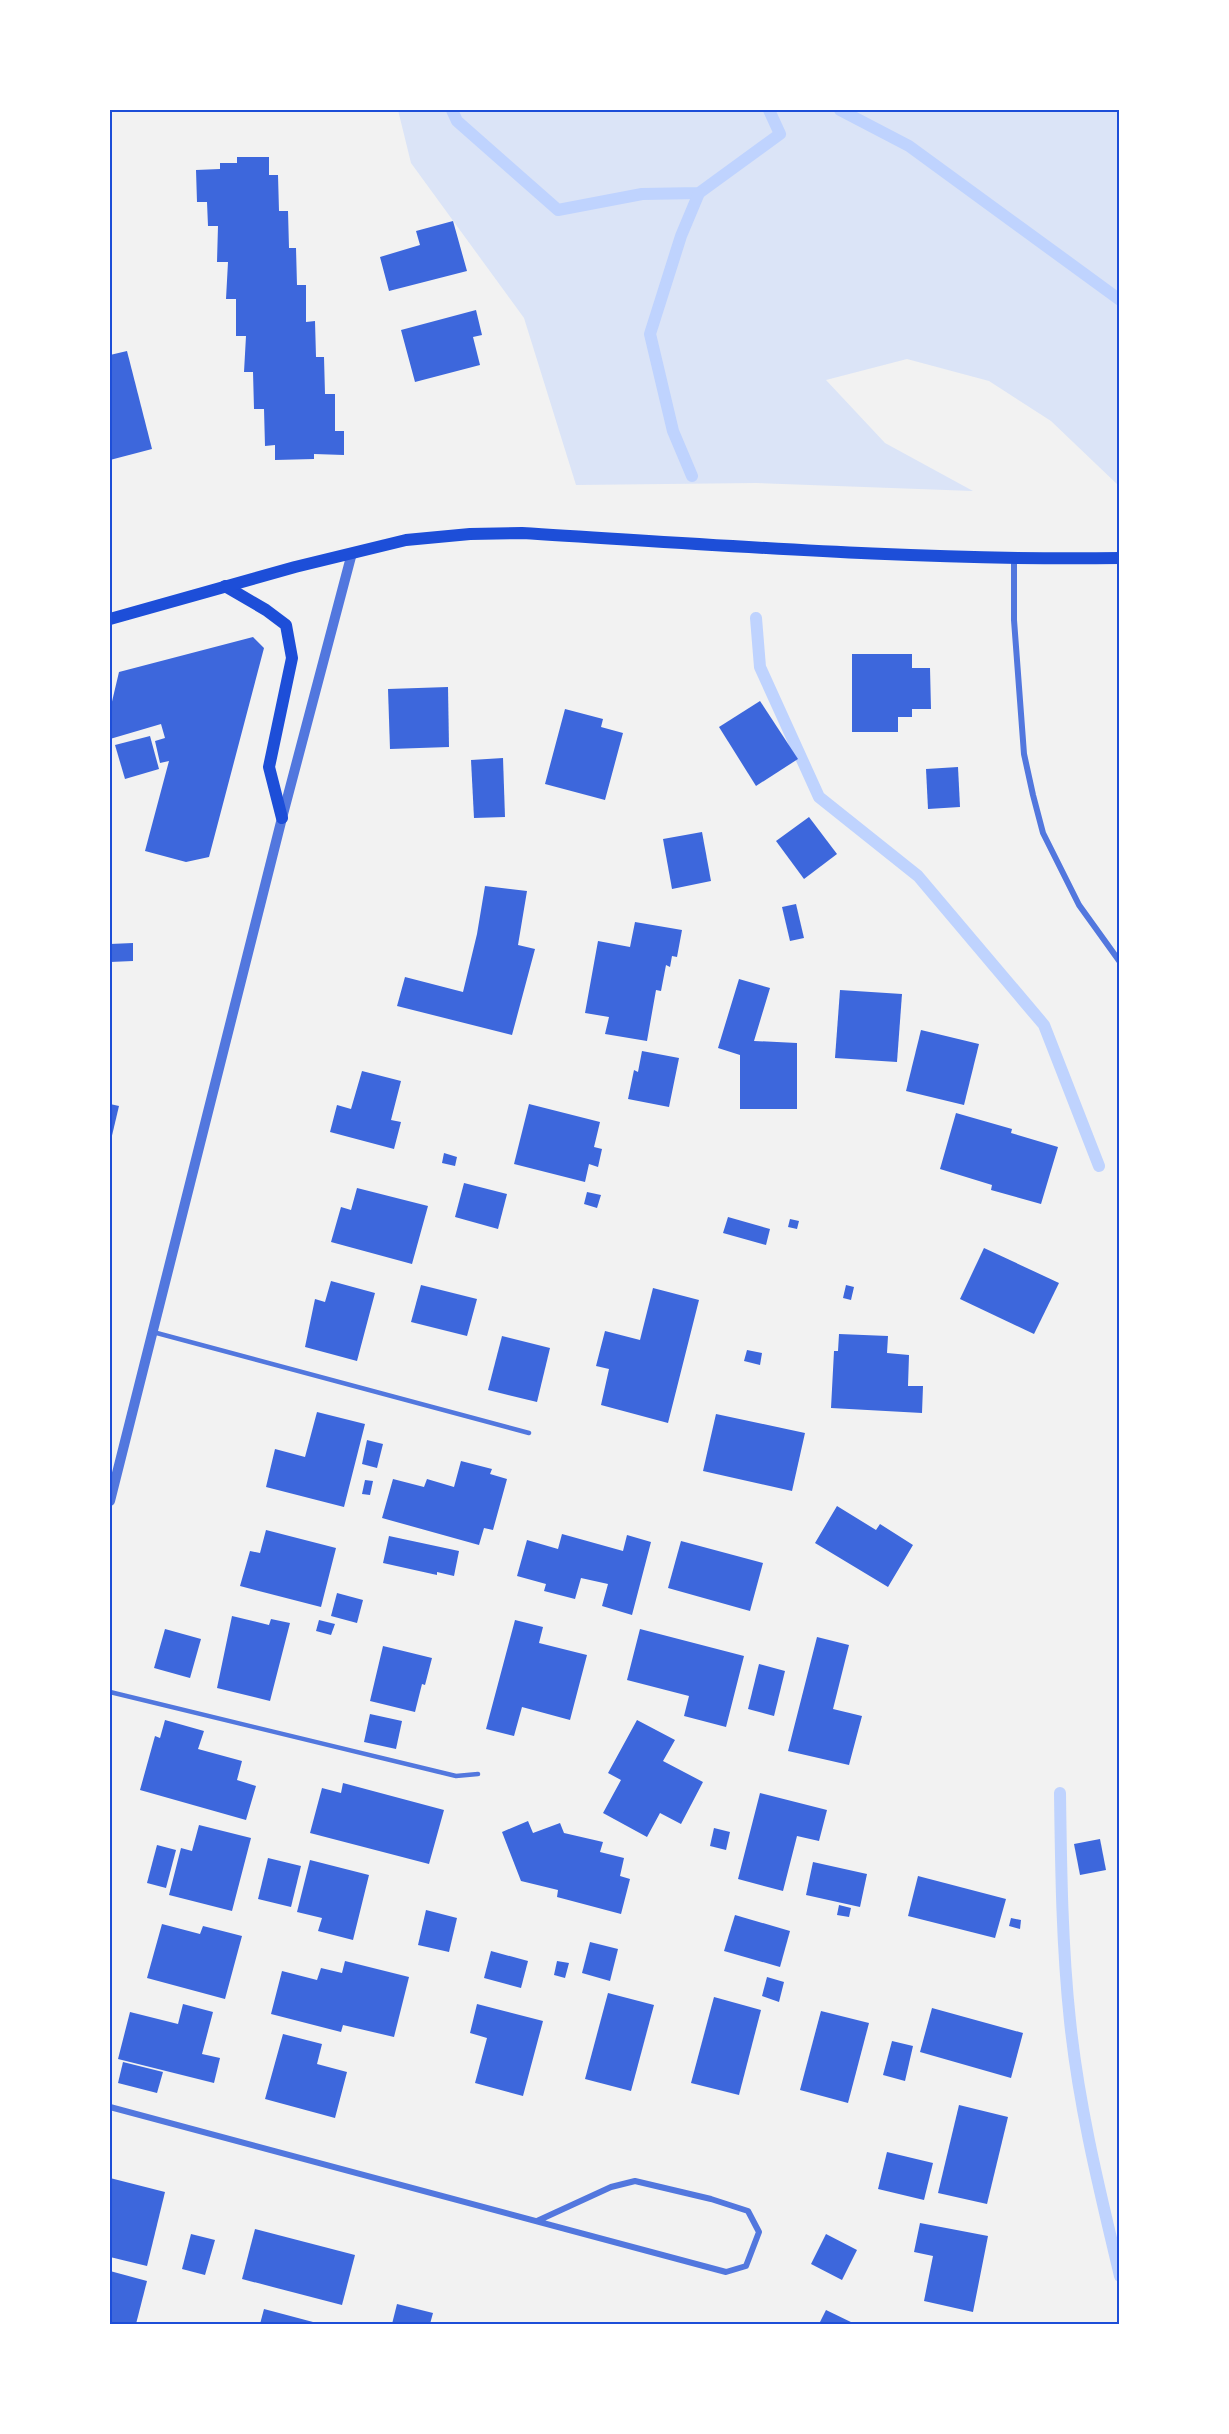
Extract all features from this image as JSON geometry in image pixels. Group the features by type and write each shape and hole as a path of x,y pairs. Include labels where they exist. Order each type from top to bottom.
{"main road":[{"path":"110,619 225,586 406,540 470,534 522,533 870,554 1014,559 1119,558"},
{"path":"225,586 266,610 286,625 292,658 269,767 282,818"}],"street":[{"path":"110,1501 282,818 352,553"},
{"path":"1014,559 1014,620 1024,754 1033,795 1043,833 1079,905 1119,962"},
{"path":"110,2108 726,2272 746,2266 759,2232 748,2211 711,2199 635,2181 611,2187 537,2221"}],"lane":[{"path":"153,1332 529,1433"},
{"path":"110,1692 456,1776 478,1774"}],"shaded area":[{"path":"398,110 1119,110 1119,486 1051,421 989,381 907,359 826,380 885,443 973,491 756,483 576,485 524,318 411,163"}],"building":[{"path":"237,157 269,157 269,175 278,175 279,211 288,211 289,248 296,248 297,285 306,285 306,322 315,321 316,357 324,357 325,394 335,394 335,431 344,431 344,455 314,454 314,459 275,460 275,445 265,446 264,409 254,409 253,372 244,372 246,336 236,336 236,299 226,299 228,262 217,262 218,226 208,226 207,202 197,202 196,170 220,169 220,163 237,163"},
{"path":"453,221 467,271 389,291 380,257 420,245 416,231"},
{"path":"476,310 482,335 473,337 480,365 415,382 401,330"},
{"path":"127,351 152,449 110,460 110,355"},
{"path":"253,637 264,648 209,857 186,862 145,851 169,761 160,763 155,741 165,738 161,724 110,739 110,710 119,672"},
{"path":"852,654 912,654 912,668 930,668 931,709 912,709 912,717 898,717 898,732 852,732"},
{"path":"448,687 449,747 390,749 388,689"},
{"path":"760,701 798,759 756,786 719,727"},
{"path":"565,709 603,719 601,727 623,733 605,800 545,784"},
{"path":"150,736 159,769 125,779 115,745"},
{"path":"503,758 505,817 474,818 471,760"},
{"path":"958,767 960,807 928,809 926,769"},
{"path":"809,817 837,854 804,879 776,841"},
{"path":"702,832 711,881 672,889 663,839"},
{"path":"485,886 527,891 518,945 535,949 512,1035 397,1006 405,977 463,992 477,934"},
{"path":"796,904 804,938 790,941 782,907"},
{"path":"635,922 682,930 677,957 672,956 670,967 666,965 661,991 656,990 647,1041 605,1034 609,1017 585,1013 598,941 630,947"},
{"path":"133,943 133,961 110,962 110,944"},
{"path":"739,979 770,988 754,1041 797,1043 797,1109 740,1109 740,1055 718,1048"},
{"path":"840,990 902,994 897,1062 835,1058"},
{"path":"921,1030 979,1044 964,1105 906,1091"},
{"path":"642,1051 679,1058 669,1107 628,1099 634,1070 638,1072"},
{"path":"362,1071 401,1081 391,1120 401,1122 394,1149 330,1132 337,1105 351,1109"},
{"path":"110,1104 119,1106 110,1144"},
{"path":"529,1104 600,1122 594,1147 602,1149 598,1167 589,1164 585,1182 514,1164"},
{"path":"956,1113 1012,1129 1011,1133 1058,1147 1041,1204 991,1190 992,1185 940,1169"},
{"path":"444,1153 457,1157 455,1166 442,1163"},
{"path":"464,1183 507,1194 498,1229 455,1217"},
{"path":"357,1188 428,1206 412,1264 331,1242 341,1207 351,1210"},
{"path":"587,1192 601,1195 597,1208 584,1204"},
{"path":"728,1217 770,1229 766,1245 723,1233"},
{"path":"790,1219 799,1221 797,1229 788,1227"},
{"path":"984,1248 1059,1283 1034,1334 960,1299"},
{"path":"331,1281 375,1293 357,1361 305,1347 315,1299 325,1302"},
{"path":"421,1285 477,1299 467,1336 411,1322"},
{"path":"846,1285 854,1287 851,1300 843,1298"},
{"path":"653,1288 699,1300 668,1423 601,1405 609,1369 596,1366 605,1331 640,1340"},
{"path":"839,1334 888,1336 887,1353 909,1355 908,1386 923,1386 922,1413 831,1408 834,1351 838,1351"},
{"path":"502,1336 550,1348 537,1402 488,1390"},
{"path":"747,1350 762,1353 760,1365 744,1361"},
{"path":"317,1412 365,1424 344,1507 266,1487 275,1449 305,1457"},
{"path":"716,1414 805,1433 792,1491 703,1471"},
{"path":"367,1440 383,1444 377,1468 362,1464"},
{"path":"461,1461 492,1469 490,1474 507,1479 493,1530 484,1528 479,1545 382,1518 393,1479 424,1487 427,1479 454,1487"},
{"path":"365,1480 373,1481 370,1495 362,1494"},
{"path":"837,1506 876,1530 880,1524 913,1545 888,1587 815,1543"},
{"path":"266,1530 336,1548 321,1607 240,1586 250,1551 260,1553"},
{"path":"562,1534 623,1551 627,1535 651,1542 632,1615 602,1606 608,1584 581,1578 575,1599 544,1591 546,1584 517,1576 527,1540 558,1549"},
{"path":"389,1536 459,1551 454,1576 437,1572 437,1575 383,1563"},
{"path":"681,1541 763,1563 750,1611 668,1588"},
{"path":"337,1593 363,1600 357,1623 331,1616"},
{"path":"232,1616 269,1625 271,1619 290,1623 270,1701 217,1688"},
{"path":"319,1620 335,1624 331,1635 316,1631"},
{"path":"515,1620 543,1627 539,1643 587,1655 570,1720 522,1707 514,1736 486,1729"},
{"path":"165,1629 201,1639 190,1678 154,1668"},
{"path":"640,1629 744,1656 726,1727 684,1716 689,1696 627,1680"},
{"path":"817,1637 849,1645 833,1709 862,1716 849,1765 788,1751"},
{"path":"383,1646 432,1658 415,1712 370,1701"},
{"path":"759,1664 785,1671 774,1716 748,1709"},
{"path":"370,1714 402,1721 396,1749 364,1742"},
{"path":"165,1720 204,1731 198,1749 242,1761 237,1780 256,1786 246,1820 140,1790 155,1736 160,1738"},
{"path":"637,1720 675,1740 663,1761 703,1782 681,1824 660,1813 647,1837 603,1813 621,1780 608,1773"},
{"path":"343,1783 444,1810 429,1864 310,1833 322,1788 341,1793"},
{"path":"760,1793 827,1810 819,1841 797,1836 783,1891 738,1879"},
{"path":"528,1821 533,1833 560,1823 564,1833 603,1842 600,1852 624,1858 620,1876 630,1879 621,1914 557,1897 558,1890 521,1881 502,1832"},
{"path":"199,1825 251,1838 232,1911 169,1895 181,1848 192,1851"},
{"path":"714,1828 730,1832 726,1850 710,1846"},
{"path":"1100,1839 1106,1870 1080,1875 1074,1844"},
{"path":"157,1845 176,1850 166,1888 147,1883"},
{"path":"268,1858 301,1866 291,1907 258,1899"},
{"path":"310,1860 369,1875 353,1940 318,1931 322,1918 297,1912"},
{"path":"813,1862 867,1874 860,1907 806,1895"},
{"path":"918,1876 1006,1899 995,1938 908,1916"},
{"path":"839,1905 851,1908 849,1917 837,1915"},
{"path":"426,1910 457,1918 449,1952 418,1945"},
{"path":"735,1915 790,1931 780,1967 724,1951"},
{"path":"1011,1918 1021,1920 1020,1929 1009,1926"},
{"path":"162,1924 200,1934 203,1926 242,1936 225,1999 147,1978"},
{"path":"590,1942 618,1949 610,1981 582,1973"},
{"path":"491,1951 528,1961 521,1988 484,1978"},
{"path":"345,1961 409,1977 394,2037 343,2025 341,2032 271,2014 282,1971 317,1980 321,1968 342,1973"},
{"path":"557,1961 569,1963 565,1978 554,1975"},
{"path":"767,1977 784,1982 779,2002 762,1996"},
{"path":"608,1993 654,2005 631,2091 585,2079"},
{"path":"714,1997 761,2010 739,2095 691,2083"},
{"path":"183,2004 213,2012 202,2054 220,2058 214,2083 118,2059 130,2012 178,2024"},
{"path":"477,2004 543,2021 523,2096 475,2083 487,2038 470,2033"},
{"path":"932,2008 1023,2033 1011,2078 920,2052"},
{"path":"821,2011 869,2023 848,2103 800,2090"},
{"path":"283,2034 322,2044 317,2064 347,2072 335,2118 265,2099"},
{"path":"892,2041 913,2046 905,2081 883,2075"},
{"path":"123,2062 163,2072 157,2093 118,2083"},
{"path":"959,2105 1008,2117 987,2204 938,2193"},
{"path":"887,2152 933,2163 924,2200 878,2189"},
{"path":"110,2178 165,2192 147,2266 110,2257"},
{"path":"920,2223 988,2236 973,2312 924,2301 933,2256 914,2252"},
{"path":"255,2229 355,2255 342,2305 242,2279"},
{"path":"191,2234 215,2240 205,2275 182,2269"},
{"path":"826,2234 857,2250 842,2280 811,2264"},
{"path":"110,2271 147,2281 136,2324 110,2324"},
{"path":"397,2304 433,2313 430,2324 392,2324"},
{"path":"264,2309 313,2322 313,2324 260,2324"},
{"path":"826,2310 855,2324 819,2324"}],"waterway":[{"path":"452,110 457,121 558,210 642,194 699,193 780,134 769,110"},
{"path":"840,110 909,146 1120,300"},
{"path":"692,476 673,431 650,334 681,236 699,193"},
{"path":"756,618 760,667 819,797 918,876 1044,1025 1099,1166"},
{"path":"1060,1793 1061,1879 1067,1993 1074,2053 1091,2150 1120,2276"}]}
